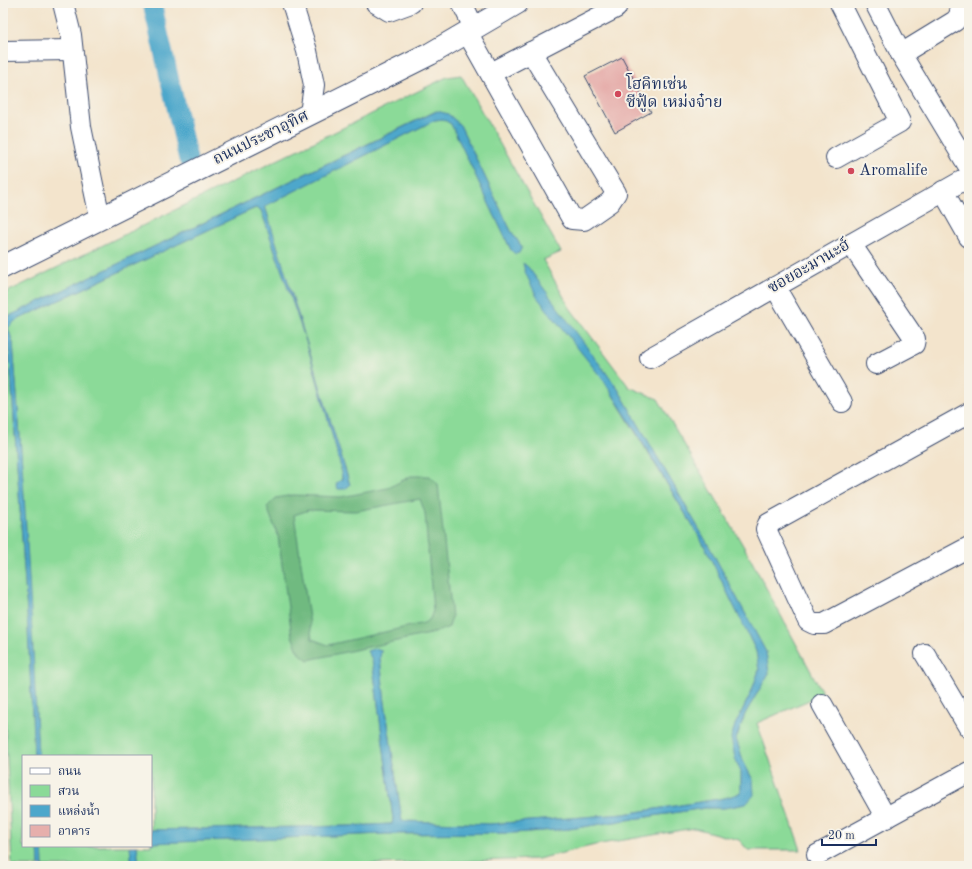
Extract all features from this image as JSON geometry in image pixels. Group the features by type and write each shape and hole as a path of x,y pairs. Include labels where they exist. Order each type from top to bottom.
{"main road":[{"name":"ถนนประชาอุทิศ","path":"3,267 430,54 516,3"}],"street":[{"path":"62,3 72,50 81,127 100,218"},
{"path":"292,3 308,51 314,85 310,114"},
{"path":"376,3 389,11 411,3"},
{"path":"462,3 471,30 491,73 572,219 584,220 610,202 616,193 531,52"},
{"path":"836,158 900,122 840,3"},
{"path":"875,3 901,54 969,167"},
{"path":"901,54 955,21 959,16 962,3"},
{"path":"491,73 616,8"},
{"path":"3,51 72,50"},
{"name":"ซอยอะมานะฮ์","path":"650,358 969,177"},
{"path":"943,191 969,236"},
{"path":"850,244 915,339 914,344 876,364"},
{"path":"775,287 842,402"},
{"path":"969,413 768,524 766,529 808,621 818,625 824,624 969,547"},
{"path":"924,654 969,728"},
{"path":"822,704 886,818"},
{"path":"817,855 969,772"}],"green space":[{"path":"461,75 561,252 543,260 570,308 629,387 658,399 748,554 823,694 757,723 801,850 748,850 739,840 694,828 595,845 538,859 313,866 139,866 137,847 152,847 152,843 384,834 514,833 569,829 705,808 724,808 746,804 753,780 744,763 736,739 745,714 769,673 766,652 710,548 618,389 528,268 604,381 703,543 756,651 759,670 751,693 735,725 735,758 741,772 741,793 725,798 624,814 490,824 402,821 385,703 380,658 381,651 367,651 372,659 393,819 392,824 152,830 152,755 38,755 21,452 13,343 8,328 15,321 240,215 256,208 261,210 308,346 265,206 435,120 443,119 451,124 511,250 515,254 522,247 511,231 460,125 448,114 436,111 3,319 3,294 447,77","holes":["308,348 350,485 342,479 341,467"]},
{"path":"3,334 8,343 10,359 28,628 34,755 22,755 22,847 38,847 39,866 12,866 3,676"},
{"path":"411,476 430,476 438,484 452,617 449,627 434,633 308,660 299,653 292,636 278,536 267,507 276,498 293,495 341,497 388,488","holes":["420,499 425,513 433,611 430,619 424,623 328,645 312,639 294,515 309,510 356,511"]},
{"path":"42,847 130,847 132,866 43,866"}],"water":[{"path":"437,111 448,114 460,125 511,231 522,247 519,253 515,254 511,250 451,124 443,119 435,120 265,206 308,346 261,210 255,208 15,321 8,328 13,343 21,446 38,755 34,755 28,628 10,359 8,343 3,334 3,319"},
{"path":"523,263 528,267 618,389 710,548 766,652 769,673 745,714 736,739 744,763 753,780 754,795 746,804 724,808 705,808 569,829 514,833 384,834 152,843 152,830 392,824 393,819 372,659 367,651 376,648 381,650 380,658 385,703 402,821 490,824 624,814 725,798 741,793 741,772 735,758 731,738 735,725 751,693 759,670 756,651 703,543 632,425 604,381 537,297 525,272"},
{"path":"308,348 350,485 345,489 338,489 336,484 342,479 341,467"},
{"path":"38,847 42,847 43,866 39,866"},
{"path":"130,847 137,847 139,866 132,866"}],"building":[{"name":"โฮคิทเช่น ซีฟู้ด เหม่งจ๋าย","path":"622,57 651,112 615,132 585,76"}],"waterway":[{"path":"152,3 188,159"}],"place":[{"name":"โฮคิทเช่น ซีฟู้ด เหม่งจ๋าย","path":"618,94"},
{"name":"Aromalife","path":"851,171"}]}
